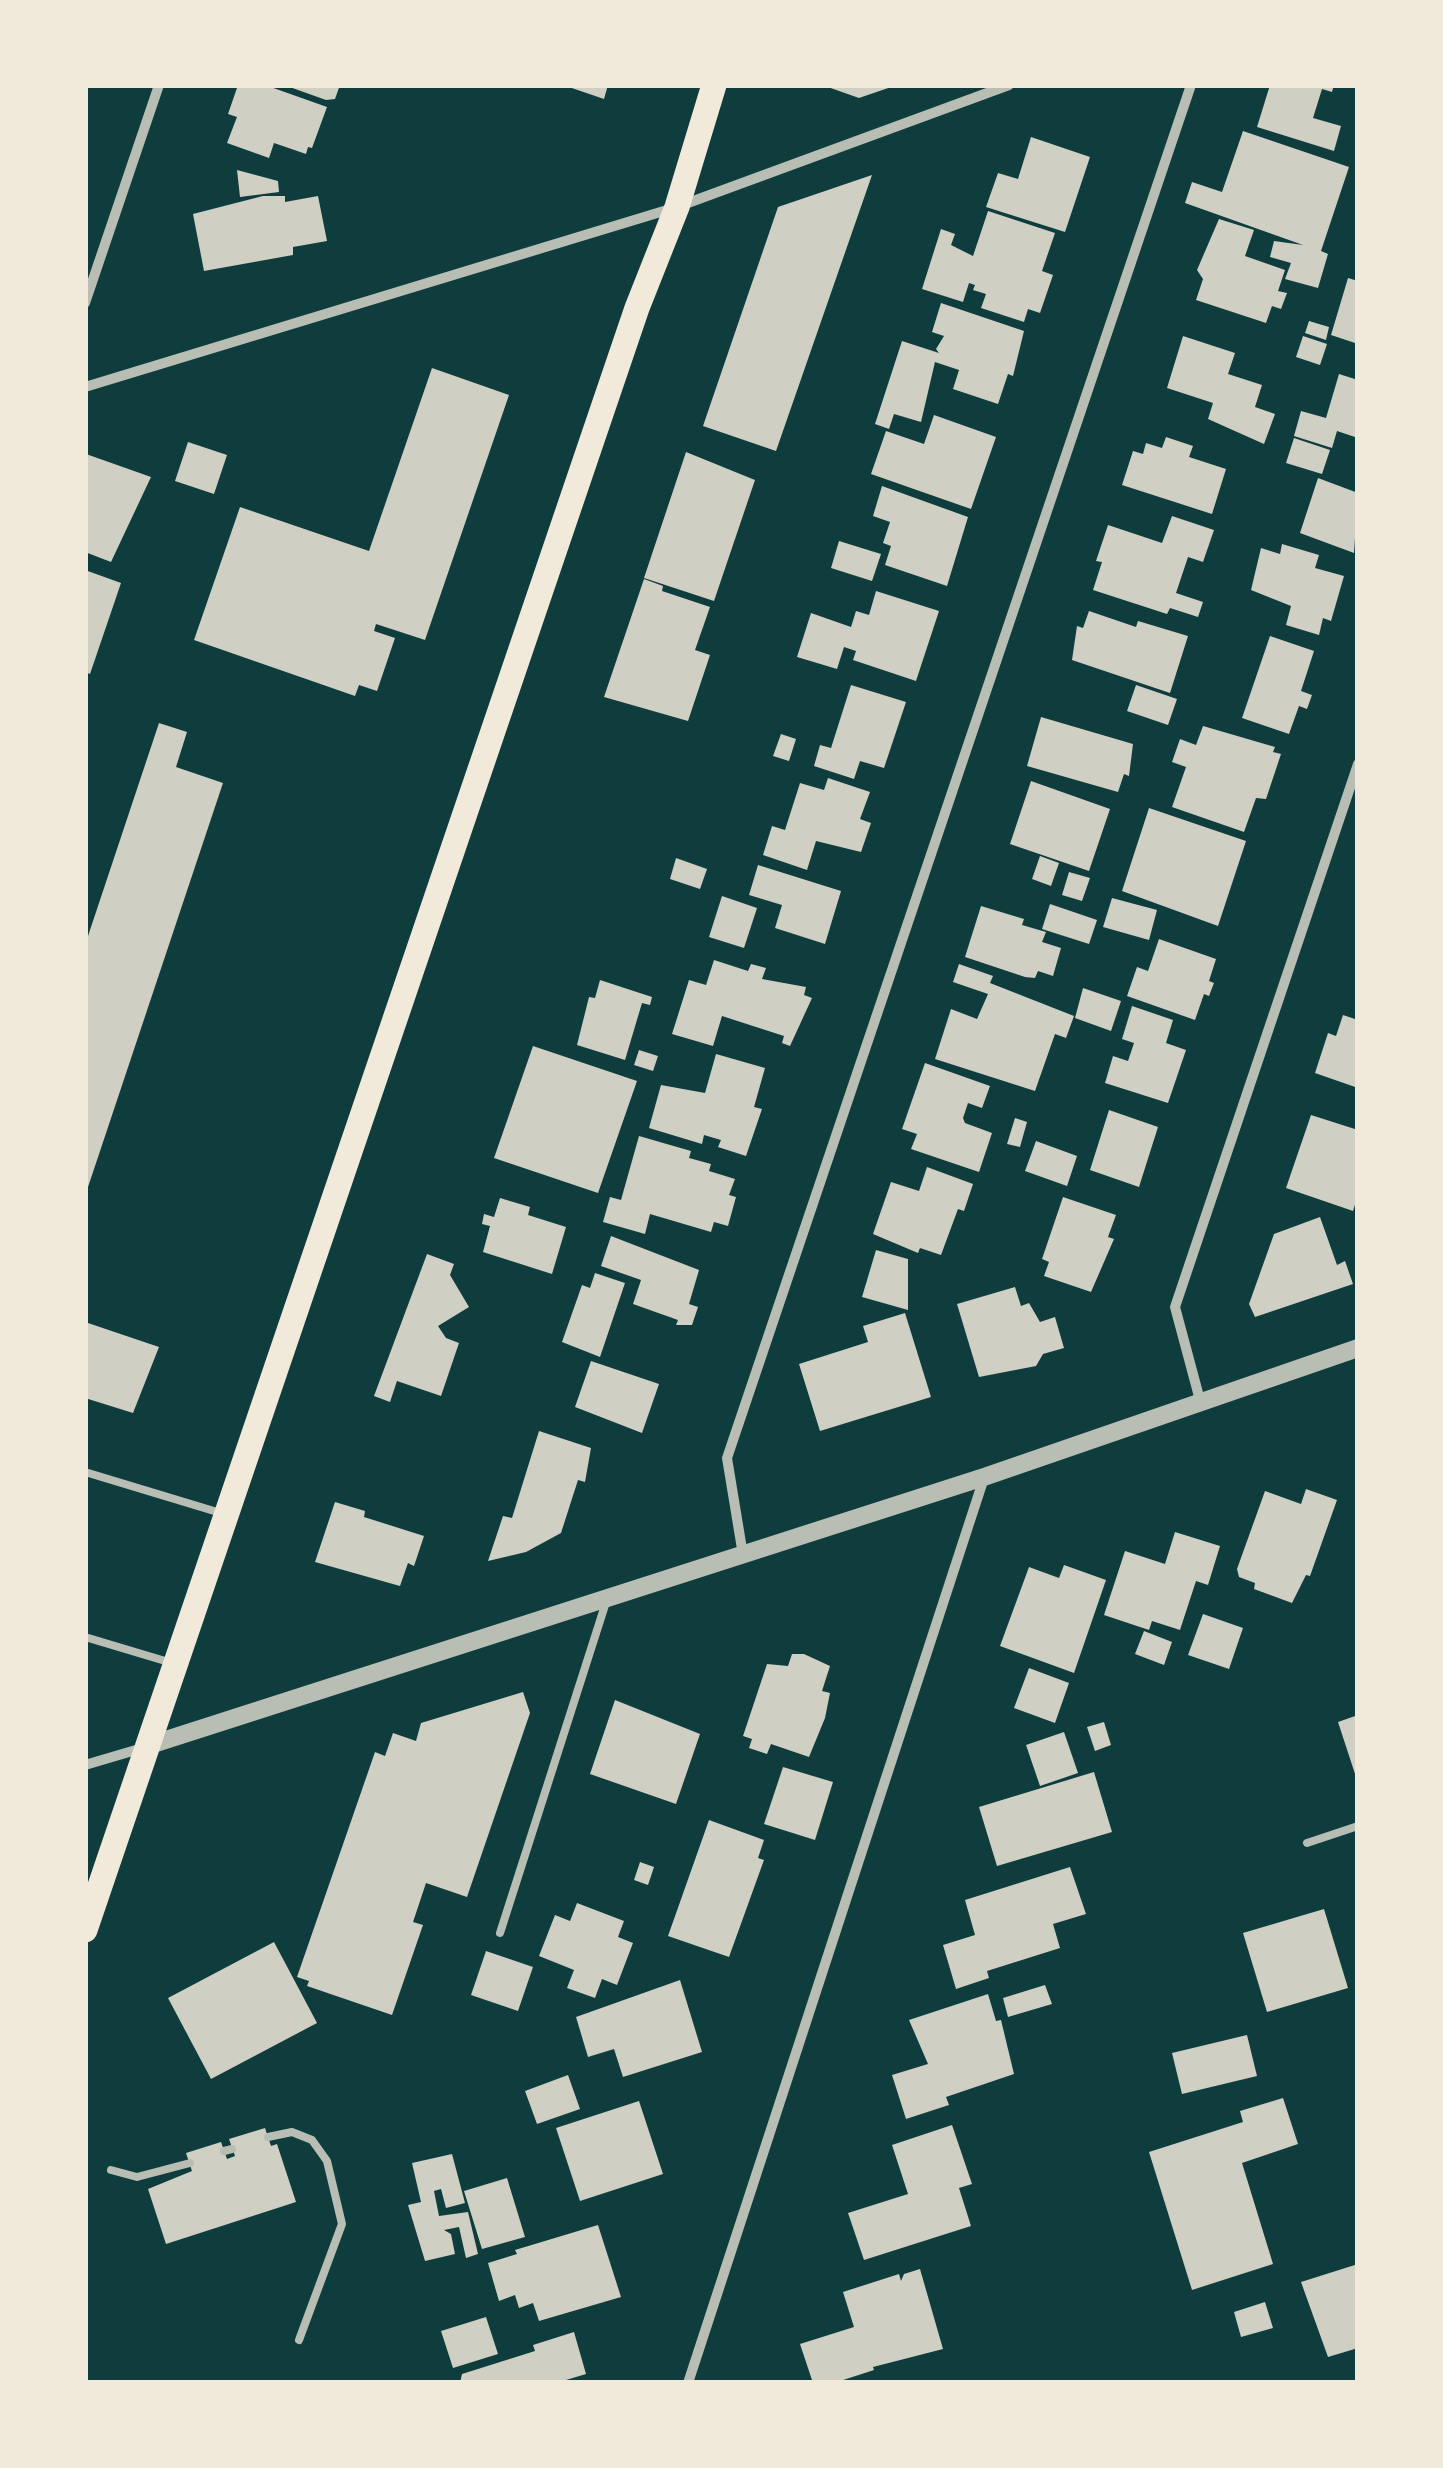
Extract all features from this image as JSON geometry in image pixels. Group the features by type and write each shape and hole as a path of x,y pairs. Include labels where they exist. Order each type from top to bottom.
{"main road":[{"path":"85,1930 637,308 678,208 714,85"}],"street":[{"path":"85,303 159,85"},
{"path":"85,387 678,208 1009,85"},
{"path":"743,1555 728,1458 1191,85"},
{"path":"1201,1404 1176,1307 1358,764"},
{"path":"85,1765 984,1477 1358,1348"},
{"path":"688,2383 984,1477"}],"lane":[{"path":"85,1472 226,1515"},
{"path":"500,1933 607,1598"},
{"path":"85,1638 173,1663"},
{"path":"1307,1843 1358,1826"},
{"path":"268,2138 292,2132 312,2140 327,2162 342,2224 299,2340"},
{"path":"111,2170 138,2177 190,2163"}],"building":[{"path":"238,85 265,85 327,107 312,148 308,147 306,154 274,143 269,158 227,143 237,117 228,114"},
{"path":"284,85 340,85 335,99 326,100"},
{"path":"563,85 608,85 604,99"},
{"path":"825,85 897,85 859,98 825,86"},
{"path":"1270,85 1334,85 1332,92 1322,89 1313,118 1341,126 1334,151 1257,127"},
{"path":"1243,131 1349,167 1321,251 1328,254 1318,288 1285,279 1291,263 1270,257 1274,241 1303,245 1185,203 1192,182 1222,192"},
{"path":"1031,137 1090,157 1065,232 986,207 998,173 1018,179"},
{"path":"237,170 278,181 279,192 240,197"},
{"path":"872,175 776,451 703,426 778,207"},
{"path":"263,196 285,196 285,202 318,196 327,241 293,247 293,255 204,271 193,214"},
{"path":"988,211 1055,233 1042,271 1053,275 1040,313 1028,309 1024,322 981,308 986,294 973,290 975,285 969,283 963,302 922,289 941,229 955,234 951,245 973,256"},
{"path":"1219,219 1254,230 1245,256 1285,270 1278,291 1287,293 1281,309 1272,306 1266,323 1196,300 1203,279 1197,270"},
{"path":"1348,278 1358,281 1355,343 1331,335"},
{"path":"941,303 1024,331 1013,376 1008,374 998,404 953,389 959,370 935,362 921,422 894,414 889,429 875,424 902,341 939,353 936,349 944,336 932,332"},
{"path":"1309,321 1329,327 1326,340 1305,333"},
{"path":"1183,336 1235,353 1228,374 1262,385 1255,407 1275,414 1264,444 1208,419 1213,403 1167,388"},
{"path":"1303,336 1327,344 1320,365 1296,357"},
{"path":"432,368 509,395 425,640 376,624 374,631 395,638 377,691 359,685 355,696 194,640 240,507 369,551"},
{"path":"1339,374 1358,380 1358,438 1337,431 1332,448 1294,436 1301,411 1326,418"},
{"path":"934,415 996,437 971,509 871,474 886,431 924,444"},
{"path":"1166,437 1193,446 1189,457 1226,469 1212,514 1122,485 1133,451 1143,454 1146,443 1162,448"},
{"path":"1294,438 1330,450 1322,474 1286,463"},
{"path":"188,442 227,455 214,494 175,481"},
{"path":"686,452 755,480 714,601 644,578"},
{"path":"86,454 151,477 111,562 85,552"},
{"path":"1318,478 1358,493 1354,553 1300,533"},
{"path":"882,486 968,517 947,586 885,565 891,546 883,543 890,522 873,516"},
{"path":"1172,516 1214,530 1203,562 1188,557 1176,593 1203,602 1198,617 1170,608 1167,614 1093,590 1102,562 1096,561 1108,525 1162,543"},
{"path":"839,541 881,554 872,581 831,568"},
{"path":"1282,544 1319,555 1315,568 1344,576 1331,621 1323,618 1319,635 1286,625 1291,606 1251,590 1261,548 1280,554"},
{"path":"85,570 121,583 90,674 85,672"},
{"path":"644,579 663,586 662,591 710,607 695,650 710,655 688,721 604,697"},
{"path":"876,591 939,611 916,681 853,660 856,651 844,647 837,669 797,657 811,613 851,627 856,611 869,615"},
{"path":"1089,611 1136,627 1138,621 1188,636 1170,693 1072,660 1077,626 1083,628"},
{"path":"1270,636 1314,651 1301,691 1312,695 1307,709 1299,706 1289,734 1242,718"},
{"path":"851,685 906,702 884,768 860,761 854,779 814,766 820,745 831,748"},
{"path":"1136,685 1177,699 1168,725 1127,711"},
{"path":"1041,717 1133,744 1129,776 1124,774 1118,792 1027,766"},
{"path":"159,723 187,732 176,767 223,783 86,1193 85,945"},
{"path":"1203,726 1275,747 1273,752 1281,754 1266,799 1256,798 1244,832 1172,807 1186,767 1172,762 1180,739 1196,745"},
{"path":"781,734 796,739 789,761 773,756"},
{"path":"828,778 870,792 860,819 871,823 861,852 816,841 807,870 763,855 772,826 785,830 800,783 824,790"},
{"path":"1031,781 1110,809 1089,871 1010,844"},
{"path":"1149,808 1246,841 1218,926 1122,891"},
{"path":"1040,856 1059,863 1051,886 1032,879"},
{"path":"676,858 707,869 700,889 670,879"},
{"path":"758,865 841,891 825,944 775,928 782,905 749,895"},
{"path":"1069,872 1090,878 1082,901 1062,895"},
{"path":"722,896 757,908 744,948 709,937"},
{"path":"1112,898 1157,910 1149,940 1103,927"},
{"path":"1050,904 1097,920 1089,944 1042,929"},
{"path":"981,906 1024,919 1022,925 1046,932 1042,942 1061,948 1053,976 1038,971 1035,978 1025,977 965,957"},
{"path":"1159,939 1216,959 1209,981 1214,983 1209,996 1204,994 1195,1020 1127,996 1137,967 1148,971"},
{"path":"714,960 748,971 751,964 766,968 762,979 806,987 804,995 812,998 790,1046 782,1043 784,1036 722,1016 713,1046 672,1034 689,980 706,985"},
{"path":"959,964 993,976 990,983 1074,1016 1066,1038 1055,1034 1035,1091 935,1059 951,1009 977,1019 988,994 953,982"},
{"path":"600,980 652,997 650,1005 642,1003 625,1060 577,1045 589,997 595,998"},
{"path":"1083,988 1121,1001 1111,1031 1075,1018"},
{"path":"1132,1006 1173,1020 1166,1043 1186,1050 1168,1103 1105,1083 1113,1056 1128,1061 1134,1043 1122,1039"},
{"path":"1343,1015 1358,1020 1358,1088 1315,1073 1328,1033 1336,1036"},
{"path":"533,1046 637,1081 598,1193 494,1158"},
{"path":"639,1050 658,1056 653,1071 634,1065"},
{"path":"716,1054 765,1068 754,1107 762,1109 746,1156 718,1147 721,1140 704,1135 702,1144 649,1128 661,1085 705,1093"},
{"path":"925,1063 990,1086 982,1108 968,1103 963,1118 965,1123 992,1133 979,1172 911,1149 917,1134 902,1129"},
{"path":"1109,1110 1158,1127 1139,1187 1090,1170"},
{"path":"1311,1115 1358,1130 1358,1195 1353,1211 1286,1188"},
{"path":"1015,1118 1027,1122 1020,1147 1007,1144"},
{"path":"639,1136 691,1151 689,1158 711,1164 709,1171 735,1179 729,1195 736,1197 728,1226 714,1222 711,1232 650,1214 645,1234 603,1222 610,1197 621,1200"},
{"path":"1036,1141 1077,1156 1067,1186 1025,1171"},
{"path":"927,1167 973,1184 964,1211 958,1209 941,1255 920,1248 918,1253 873,1234 891,1182 919,1191"},
{"path":"1063,1197 1116,1215 1108,1237 1114,1239 1091,1292 1044,1276 1049,1262 1042,1259"},
{"path":"500,1198 530,1207 528,1215 566,1227 552,1274 483,1252 490,1226 482,1224 484,1214 494,1217"},
{"path":"1320,1217 1337,1265 1345,1261 1353,1284 1255,1317 1249,1304 1274,1234"},
{"path":"611,1236 699,1270 689,1304 698,1307 692,1325 676,1325 678,1320 633,1304 641,1280 601,1266"},
{"path":"876,1250 908,1259 908,1310 862,1297"},
{"path":"427,1254 454,1264 450,1275 469,1307 438,1326 446,1338 459,1343 441,1396 397,1381 390,1402 374,1396"},
{"path":"595,1273 625,1283 600,1357 562,1342 582,1285 590,1288"},
{"path":"1015,1287 1021,1306 1029,1303 1040,1322 1055,1317 1064,1348 1043,1354 1036,1366 979,1377 957,1304"},
{"path":"905,1313 931,1397 820,1431 799,1364 868,1342 863,1326"},
{"path":"85,1322 159,1347 133,1413 85,1398"},
{"path":"591,1361 659,1384 642,1433 575,1407"},
{"path":"539,1431 591,1448 585,1482 578,1480 561,1533 526,1552 488,1561 503,1516 512,1518"},
{"path":"1306,1489 1337,1500 1310,1576 1306,1575 1292,1603 1254,1589 1255,1583 1239,1577 1237,1569 1265,1491 1301,1504"},
{"path":"335,1502 365,1511 364,1517 424,1536 414,1566 408,1563 400,1586 315,1562"},
{"path":"1175,1532 1220,1546 1208,1585 1196,1581 1180,1630 1152,1621 1149,1630 1104,1615 1125,1551 1165,1564"},
{"path":"1064,1565 1106,1580 1074,1673 1000,1646 1029,1567 1059,1578"},
{"path":"1203,1614 1243,1628 1229,1669 1188,1655"},
{"path":"1144,1631 1172,1642 1164,1665 1135,1654"},
{"path":"792,1654 804,1654 830,1666 822,1691 830,1693 825,1718 809,1757 771,1744 767,1754 749,1748 752,1739 743,1736 767,1664 788,1666"},
{"path":"1029,1668 1069,1683 1055,1723 1014,1708"},
{"path":"523,1692 530,1713 467,1897 426,1883 413,1922 423,1925 392,2015 307,1986 309,1981 297,1977 375,1752 385,1756 393,1733 416,1741 421,1723"},
{"path":"615,1700 700,1734 676,1804 590,1774"},
{"path":"1358,1715 1358,1779 1357,1780 1338,1722"},
{"path":"1104,1722 1111,1745 1095,1751 1087,1727"},
{"path":"1064,1732 1078,1773 1040,1786 1026,1745"},
{"path":"783,1767 833,1782 815,1840 764,1824"},
{"path":"1094,1772 1112,1832 997,1866 979,1807"},
{"path":"709,1820 764,1840 758,1858 764,1860 729,1957 668,1936"},
{"path":"640,1862 654,1867 648,1885 634,1880"},
{"path":"1070,1867 1086,1914 1053,1924 1060,1948 987,1971 989,1978 956,1989 943,1945 975,1935 965,1900"},
{"path":"577,1903 624,1921 618,1937 633,1943 617,1985 602,1979 595,1998 567,1988 574,1970 539,1956 555,1915 570,1921"},
{"path":"1324,1909 1348,1988 1267,2012 1243,1933"},
{"path":"274,1942 317,2023 211,2079 168,1998"},
{"path":"486,1951 533,1967 518,2011 471,1995"},
{"path":"680,1980 702,2052 623,2077 614,2049 588,2057 576,2017"},
{"path":"1045,1985 1052,2004 1008,2017 1003,1998"},
{"path":"988,1994 996,2021 1001,2020 1014,2074 946,2097 949,2105 906,2119 892,2075 928,2064 909,2020"},
{"path":"1247,2035 1257,2076 1182,2094 1172,2053"},
{"path":"568,2075 580,2109 537,2124 525,2091"},
{"path":"1283,2098 1298,2144 1242,2163 1273,2264 1192,2290 1149,2152 1243,2122 1240,2111"},
{"path":"639,2101 663,2174 580,2201 556,2128"},
{"path":"952,2125 972,2184 959,2188 971,2226 864,2260 848,2213 908,2194 892,2145"},
{"path":"265,2128 271,2146 277,2144 296,2202 166,2244 148,2189 192,2171 186,2153 221,2142 227,2159 235,2156 229,2139"},
{"path":"452,2154 465,2203 446,2208 441,2189 434,2191 439,2216 468,2212 478,2254 466,2258 459,2227 444,2230 451,2234 455,2254 425,2261 408,2205 421,2202 412,2163"},
{"path":"507,2178 525,2237 482,2249 464,2191"},
{"path":"598,2225 621,2297 539,2321 533,2303 519,2308 515,2295 499,2301 488,2263 517,2254 515,2250"},
{"path":"1358,2264 1358,2348 1328,2357 1301,2282"},
{"path":"920,2269 943,2349 873,2367 874,2370 834,2383 813,2383 800,2344 854,2327 843,2292 899,2274 901,2281 904,2274"},
{"path":"1265,2302 1273,2328 1241,2337 1234,2312"},
{"path":"486,2317 498,2354 453,2368 441,2331"},
{"path":"574,2332 586,2374 556,2383 460,2383 462,2374 535,2351 533,2345"}]}
